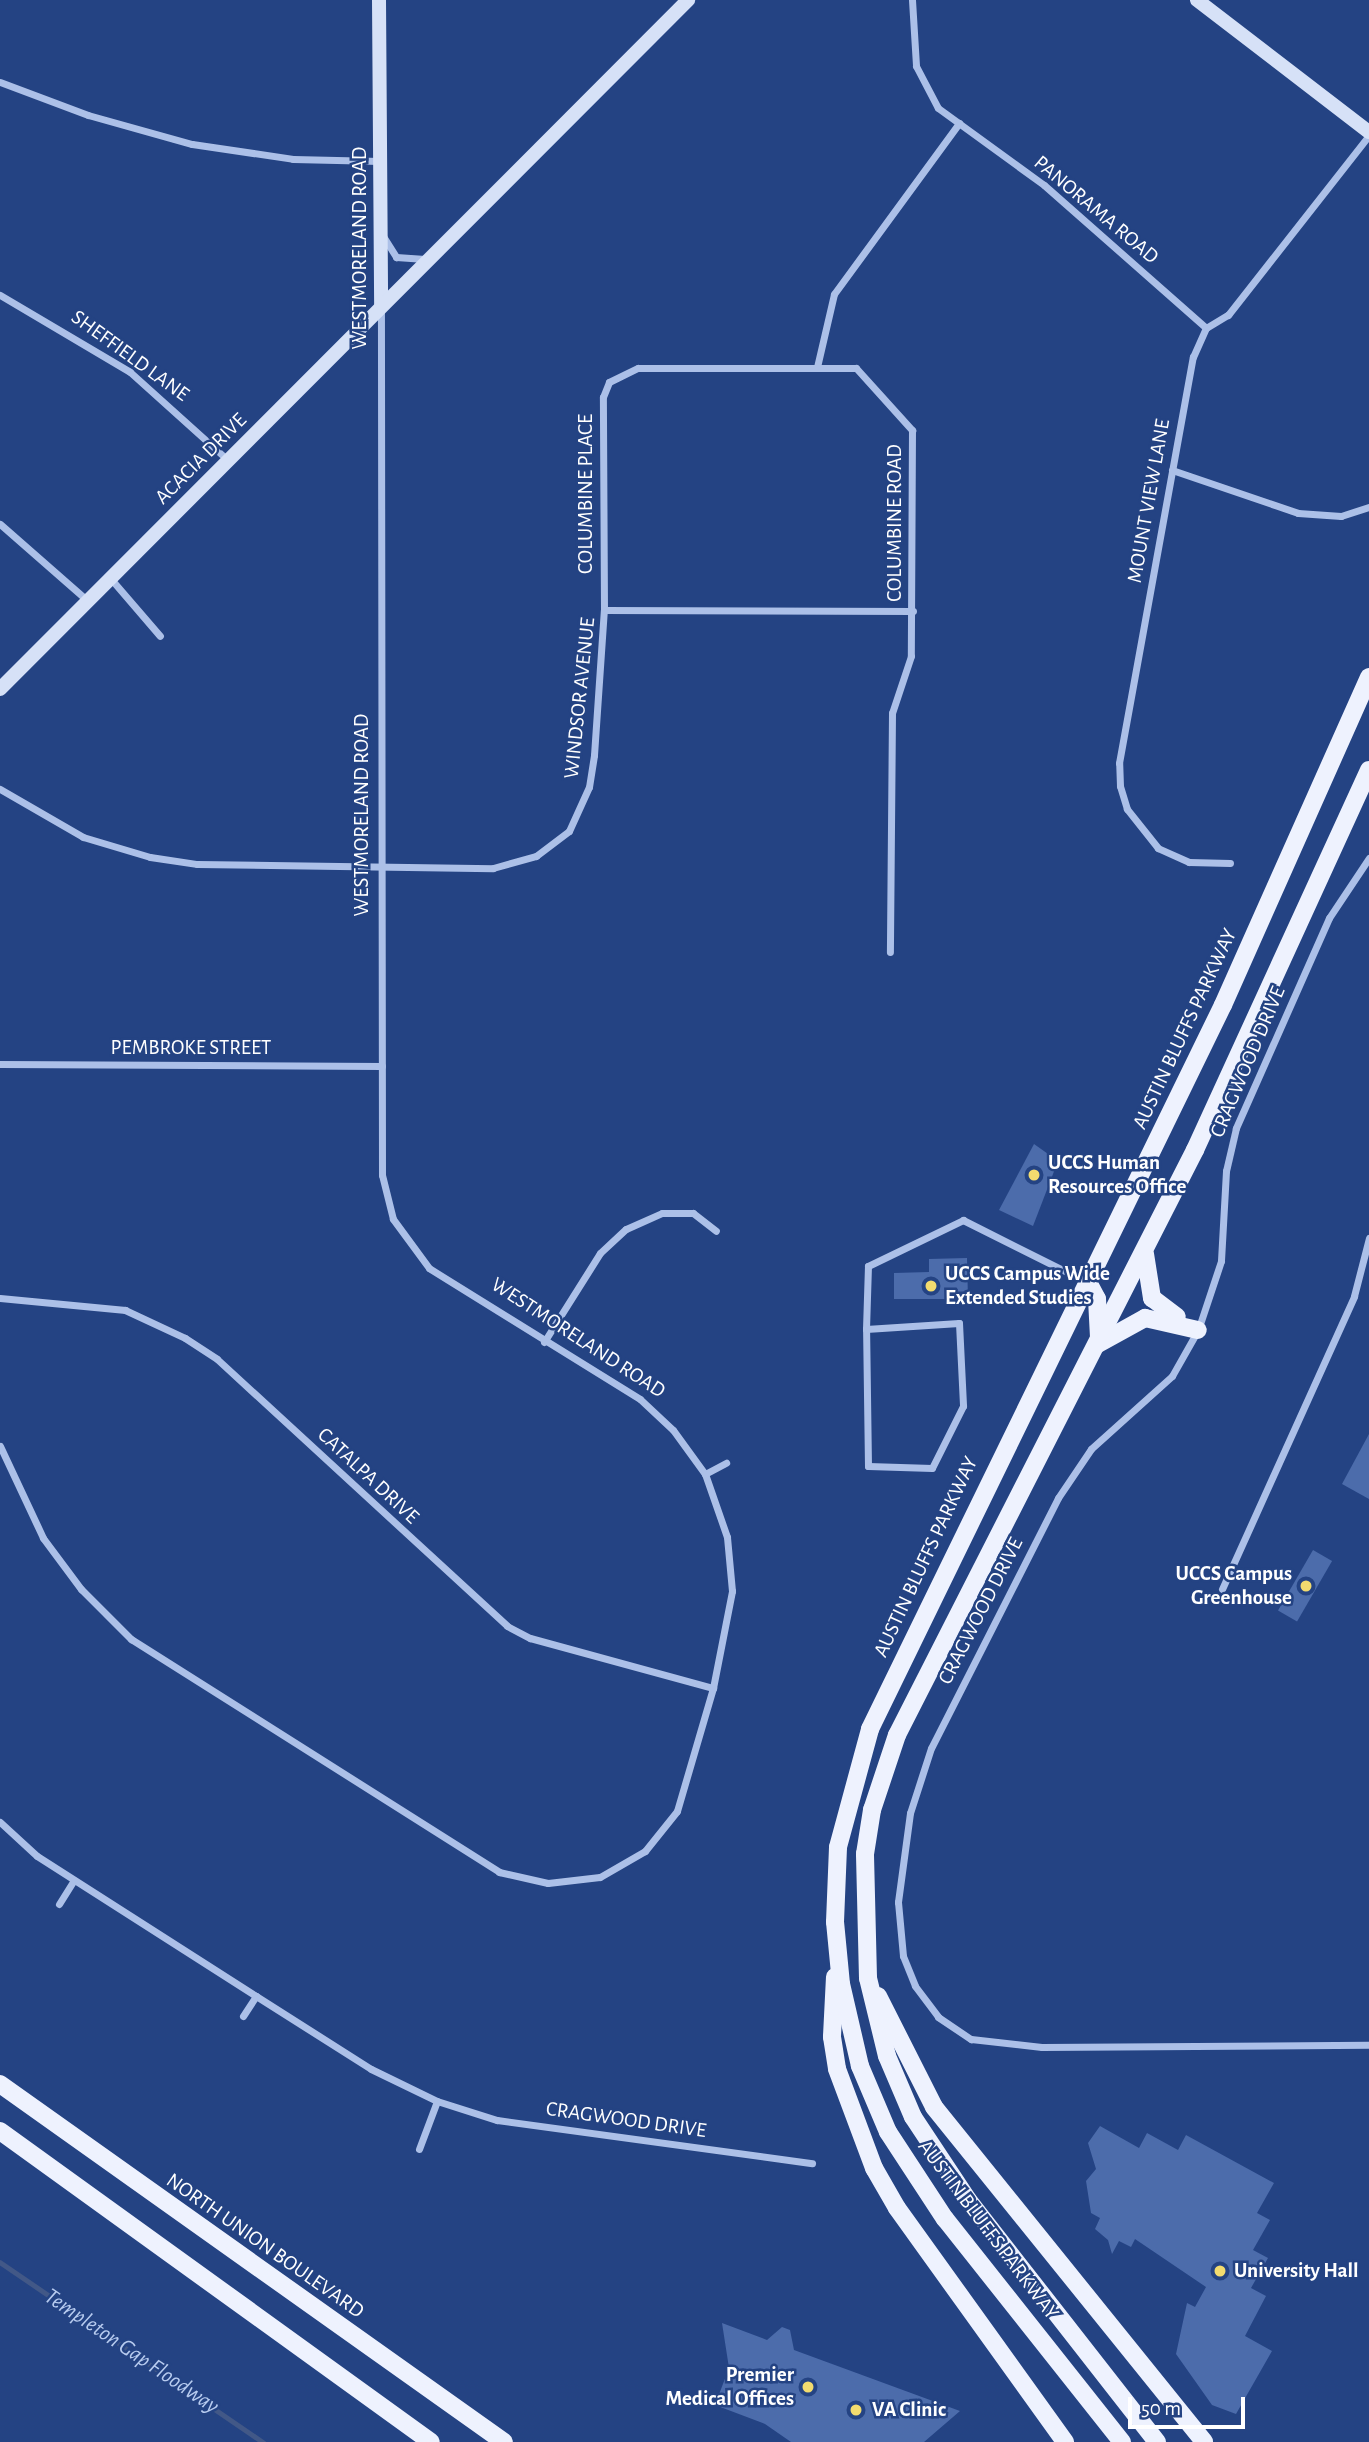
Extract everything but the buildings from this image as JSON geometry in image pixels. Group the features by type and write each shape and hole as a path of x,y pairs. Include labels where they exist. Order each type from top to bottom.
{"main road":[{"name":"AUSTIN BLUFFS PARKWAY","path":"1122,2442 945,2219 888,2132 860,2066 837,1956 838,1847 870,1729 1223,1005 1369,677"},
{"name":"AUSTIN BLUFFS PARKWAY","path":"1157,2442 935,2155 887,2056 868,1978 861,1894 872,1811 883,1772 928,1672 1145,1249 1369,770"},
{"path":"1145,1249 1152,1298 1198,1330"},
{"path":"1088,1282 1097,1299 1098,1343 1145,1318 1198,1330"},
{"path":"837,1956 831,2004 835,2058 852,2119 874,2168 904,2218 1065,2442"},
{"path":"868,1978 934,2107 1204,2442"},
{"name":"NORTH UNION BOULEVARD","path":"0,2084 504,2442"},
{"path":"0,2131 431,2442"}],"street":[{"name":"WESTMORELAND ROAD","path":"0,1446 43,1538 81,1589 131,1639 499,1872 524,1881 570,1882 600,1877 645,1851 677,1811 713,1688 729,1614 732,1564 705,1474 657,1413 429,1268 404,1237 382,1175 379,0"},
{"name":"ACACIA DRIVE","path":"0,689 229,461 380,305 432,258 688,0"},
{"path":"817,367 834,294 959,124 938,108 920,80 912,0"},
{"path":"1197,0 1369,133 1228,315 1206,328"},
{"path":"0,82 88,115 192,144 293,159 381,161"},
{"name":"PANORAMA ROAD","path":"959,124 1044,185 1206,328"},
{"path":"381,233 396,257 411,262 432,258"},
{"name":"SHEFFIELD LANE","path":"0,295 130,372 229,461"},
{"name":"MOUNT VIEW LANE","path":"1206,328 1194,357 1172,470 1120,786 1127,808 1158,848 1189,862 1230,863"},
{"name":"COLUMBINE PLACE","path":"604,610 603,397 609,382 638,368 817,367"},
{"name":"COLUMBINE ROAD","path":"817,367 856,368 912,430 913,611 911,656 892,713 890,951"},
{"path":"1172,470 1298,513 1341,516 1369,507"},
{"path":"0,524 88,601"},
{"path":"111,579 160,636"},
{"name":"WINDSOR AVENUE","path":"0,789 53,823 150,857 197,864 382,867 516,864 569,831 584,802 594,755 604,610 913,611"},
{"name":"CRAGWOOD DRIVE","path":"1369,858 1329,918 1236,1128 1226,1171 1221,1261 1198,1330 1156,1395 1091,1449 1069,1476 942,1725 920,1777 905,1840 898,1902 902,1956 915,1986 939,2017 971,2039 988,2044 1369,2045"},
{"name":"PEMBROKE STREET","path":"0,1064 382,1066"},
{"path":"544,1342 600,1253 625,1229 662,1213 693,1213 716,1231"},
{"path":"866,1329 959,1323 963,1406 932,1468 868,1466 866,1329 868,1266 963,1220 1088,1282"},
{"path":"1222,1589 1348,1309 1369,1238"},
{"name":"CATALPA DRIVE","path":"0,1298 125,1310 185,1338 217,1359 507,1626 530,1638 713,1688"},
{"path":"705,1474 726,1462"},
{"name":"CRAGWOOD DRIVE","path":"0,1822 74,1880 372,2069 437,2101 497,2120 812,2163"},
{"path":"59,1904 74,1880"},
{"path":"243,2016 256,1996"},
{"path":"419,2149 437,2101"}],"waterway":[{"name":"Templeton Gap Floodway","path":"0,2262 263,2442"}],"place":[{"name":"UCCS Human Resources Office","path":"1034,1175"},
{"name":"UCCS Campus Wide Extended Studies","path":"931,1286"},
{"name":"UCCS Campus Greenhouse","path":"1306,1586"},
{"name":"University Hall","path":"1220,2271"},
{"name":"Premier Medical Offices","path":"808,2387"},
{"name":"VA Clinic","path":"856,2410"}]}
